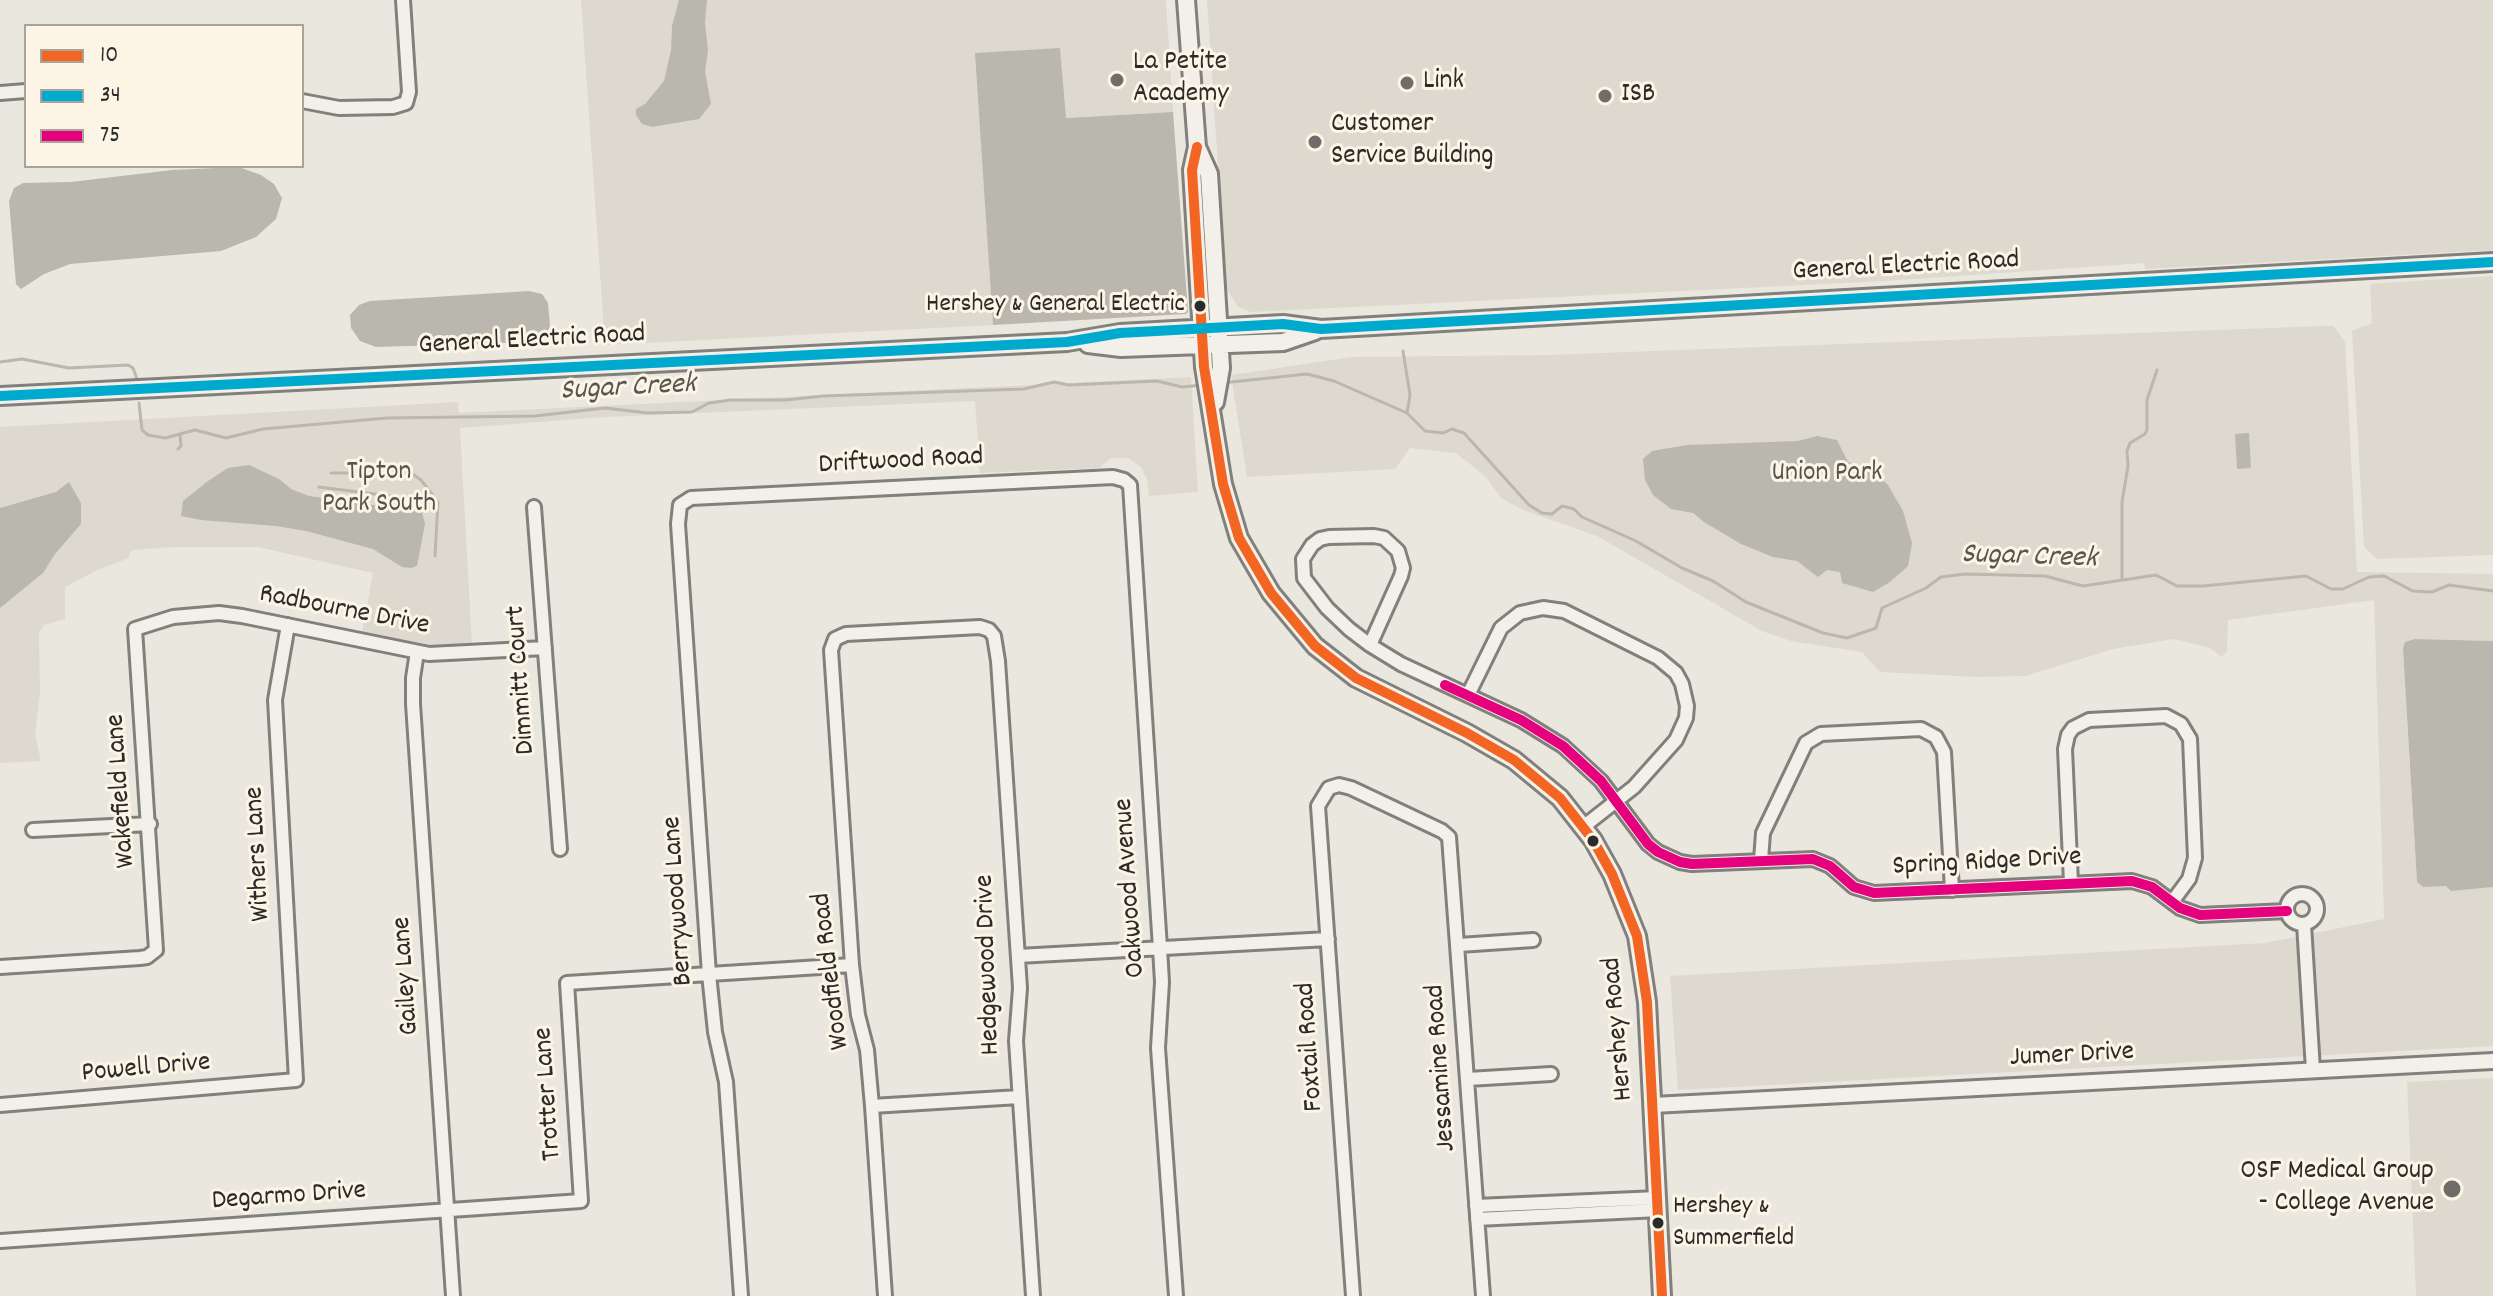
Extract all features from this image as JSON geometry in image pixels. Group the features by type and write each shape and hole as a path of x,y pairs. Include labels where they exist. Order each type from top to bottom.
{"main road":[{"path":"1186,0 1197,147"},
{"name":"Hershey Road","path":"1197,147 1209,174 1219,345 1212,368 1213,416 1223,484 1239,538 1271,593 1315,646 1356,678 1514,760 1560,798 1583,827 1612,874 1637,936 1647,1002 1662,1296"},
{"name":"Hershey Road","path":"1197,147 1192,170 1201,337 1212,368"},
{"name":"General Electric Road","path":"1201,337 1218,328 1283,324 1321,329 2493,262"},
{"name":"General Electric Road","path":"0,396 1067,342 1120,333 1201,337 1219,345 1283,342 1321,329"}],"street":[{"path":"304,101 339,108 400,107 406,103 409,92 403,0"},
{"path":"0,93 24,91"},
{"name":"Driftwood Road","path":"682,503 691,498 862,488 1113,477 1124,480"},
{"name":"Oakwood Avenue","path":"1124,480 1130,485 1160,948 1162,982 1158,1048 1176,1296"},
{"name":"Berrywood Lane","path":"682,503 678,524 709,974 728,1108 741,1296"},
{"name":"Dimmitt Court","path":"534,507 560,849"},
{"name":"Spring Ridge Drive","path":"1370,645 1401,576 1401,559 1392,544 1374,536 1320,539 1303,559 1304,578 1349,629 1370,645 1401,664 1521,720 1563,746 1617,800 1648,844 1669,858 1692,864 1813,859 1830,866 1854,887 1874,893 2141,882 2191,913 2200,915 2287,911"},
{"path":"1468,695 1501,628 1531,609 1564,611 1668,665 1676,673 1685,694 1686,718 1676,740 1634,787 1583,827"},
{"name":"Radbourne Drive","path":"135,629 173,617 197,614 242,616 417,652 446,655 545,648"},
{"name":"Withers Lane","path":"288,625 275,700 296,1080"},
{"name":"Hedgewood Drive","path":"834,642 846,634 980,627 992,633 998,661 1020,988 1016,1041 1033,1296"},
{"name":"Wakefield Lane","path":"0,967 140,958 156,950 135,629"},
{"name":"Woodfield Road","path":"834,642 831,663 852,965 858,1015 867,1050 885,1296"},
{"name":"Gailey Lane","path":"417,652 413,704 453,1296"},
{"path":"2071,883 2065,749 2068,735 2073,728 2089,720 2166,716 2181,724 2190,739 2195,858 2189,879 2172,902"},
{"path":"1761,860 1763,833 1806,743 1821,734 1921,729 1936,737 1944,752 1952,890"},
{"name":"Jessamine Road","path":"1322,795 1329,788 1339,785 1351,788 1449,837 1483,1296"},
{"name":"Foxtail Road","path":"1322,795 1318,806 1353,1296"},
{"path":"33,830 150,824"},
{"path":"2302,894 2311,897 2316,905 2316,915 2304,924 2295,922 2287,911 2293,897 2302,894"},
{"path":"2304,924 2313,1070"},
{"path":"1018,956 1328,939"},
{"path":"1459,945 1533,940"},
{"path":"709,974 852,965"},
{"name":"Trotter Lane","path":"581,1201 567,983 709,974"},
{"name":"Jumer Drive","path":"1653,1105 2493,1061"},
{"path":"1468,1079 1551,1074"},
{"name":"Powell Drive","path":"0,1105 296,1080"},
{"path":"872,1106 1019,1097"},
{"name":"Degarmo Drive","path":"0,1241 581,1201"},
{"path":"1477,1213 1658,1204"}],"shaded area":[{"path":"581,0 1166,0 1173,112 1065,118 976,53 993,325 605,345"},
{"path":"679,0 707,0 705,72 711,104 699,119 652,127 642,124 636,109 645,104 664,81"},
{"path":"1207,0 2493,0 2493,250 2145,269 2144,263 1885,281 1251,312 1238,307 1226,288"},
{"path":"1060,48 1066,118 1173,112 1186,314 993,325 975,53"},
{"path":"242,168 261,175 274,184 282,198 276,219 256,237 221,251 70,264 44,274 21,289 16,284 9,201 14,188 23,183 71,182 172,170"},
{"path":"2493,276 2493,555 2377,559 2364,547 2352,331 2372,323 2370,284"},
{"path":"529,291 542,294 548,303 550,326 545,339 536,342 376,347 360,341 351,328 350,315 359,305 370,301"},
{"path":"2334,326 2345,342 2357,572 2493,574 2493,641 2415,639 2403,649 2417,882 2423,887 2447,886 2451,891 2493,887 2493,1046 1678,1090 1670,976 2265,943 2384,919 2374,600 2228,620 2227,651 2222,657 2210,648 2174,639 2113,649 2025,676 1880,672 1862,652 1791,641 1762,631 1597,536 1523,510 1501,498 1485,476 1456,453 1410,448 1395,469 1247,477 1231,375 1352,357 1548,355"},
{"name":"Tipton Park South","path":"1191,377 1198,492 1149,496 1147,479 1141,467 1128,458 1111,458 1099,468 980,473 975,401 605,417 460,428 472,646 433,648 362,633 373,573 258,547 134,550 129,558 65,587 65,619 44,625 39,633 40,694 35,734 41,761 0,763 0,427 458,402 459,413"},
{"path":"2249,433 2251,468 2237,469 2235,434"},
{"path":"1817,436 1837,440 1848,462 1871,469 1888,485 1903,511 1912,543 1908,566 1873,592 1842,583 1840,572 1827,570 1818,577 1797,561 1773,557 1741,544 1693,513 1671,509 1653,495 1645,480 1643,459 1652,451 1687,445 1798,441"},
{"path":"249,465 309,496 402,509 421,508 425,524 417,566 402,567 373,549 306,531 181,516 183,501 208,481 228,468"},
{"path":"69,482 81,503 81,524 43,573 0,608 0,508 56,492"},
{"path":"2415,639 2493,641 2493,887 2451,891 2446,886 2423,887 2417,882 2403,649 2405,642"},
{"name":"OSF Medical Group - College Avenue","path":"2493,1078 2493,1296 2416,1296 2407,1082"}],"waterway":[{"name":"Sugar Creek","path":"1403,351 1410,395 1407,413"},
{"name":"Sugar Creek","path":"0,362 22,359 69,368 128,365 133,368 137,379"},
{"path":"2122,580 2122,502 2128,466 2127,451 2130,443 2147,430 2147,400 2157,370"},
{"name":"Sugar Creek","path":"1222,383 1307,374 1334,381 1407,413 1425,431 1443,433 1452,429 1464,433 1529,505 1542,513 1552,514 1562,506 1574,509 1582,517 1636,541 1746,602 1823,633 1847,638 1876,628 1882,608 1926,588 1941,577 1965,574 2045,576 2083,586 2156,575 2177,586 2306,576 2331,589 2343,589 2369,577 2384,576 2413,591 2432,592 2449,585 2493,591"},
{"name":"Sugar Creek","path":"139,403 142,430 148,435 165,438 195,430 226,438 263,429 387,418 535,416 605,408 648,413 692,412 709,403 731,400 1024,389 1054,382 1069,385 1157,381 1182,387 1203,385"},
{"name":"Sugar Creek","path":"178,449 181,446 180,435"},
{"path":"331,473 411,473 421,480 438,502 435,556"},
{"path":"319,487 414,499 416,507"}],"transit line":[{"name":"10","path":"1197,147 1192,170 1204,367 1223,484 1239,538 1271,593 1315,646 1356,678 1514,760 1560,798 1593,840 1612,874 1637,936 1647,1002 1662,1296"},
{"name":"34","path":"0,396 1067,342 1120,333 1283,324 1321,329 2493,262"},
{"name":"75","path":"1445,685 1521,720 1563,746 1601,781 1648,844 1680,862 1813,859 1830,866 1854,887 1874,893 2132,881 2152,887 2180,908 2200,915 2287,911"}],"place":[{"name":"La Petite Academy","path":"1117,80"},
{"name":"Link","path":"1407,83"},
{"name":"ISB","path":"1605,96"},
{"name":"Customer Service Building","path":"1315,142"},
{"name":"Hershey & General Electric","path":"1200,306"},
{"name":"OSF Medical Group - College Avenue","path":"2452,1189"},
{"name":"Hershey & Summerfield","path":"1658,1223"}],"park label":[{"name":"Union Park","path":"1827,475"}]}
